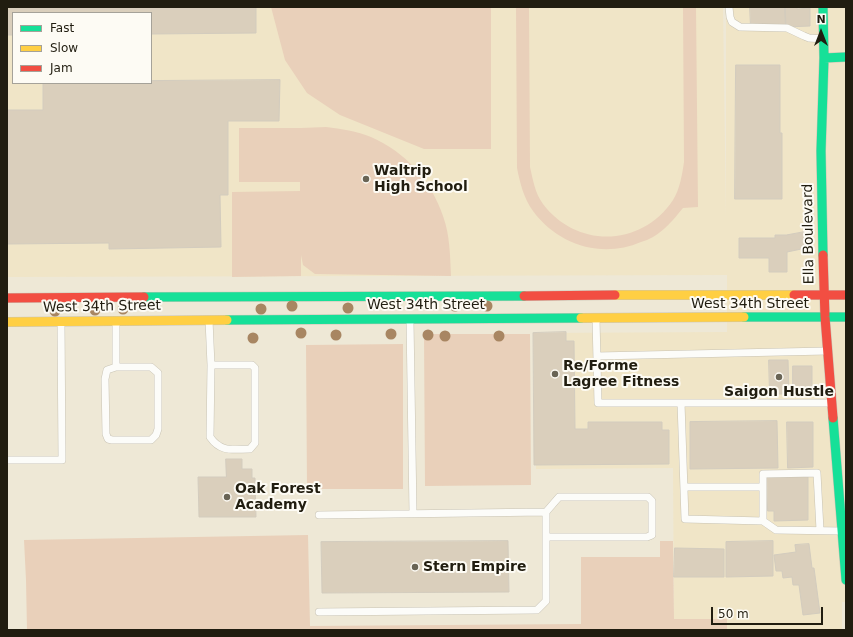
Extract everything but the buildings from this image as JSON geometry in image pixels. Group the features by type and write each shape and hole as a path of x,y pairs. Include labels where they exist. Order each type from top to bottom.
{"main road":[{"name":"Ella Boulevard","path":"823,7 824,58 821,151 824,295 827,351 844,541 846,580"},
{"path":"824,58 846,56"},
{"name":"West 34th Street","path":"7,322 116,321 209,308 596,307 846,295"},
{"name":"West 34th Street","path":"7,298 209,308 596,307 846,317"}],"lane":[{"path":"729,7 732,22 740,27 787,28 810,38 823,39"},
{"path":"410,307 413,513"},
{"path":"596,307 598,403 832,403"},
{"path":"209,308 211,365 210,437 215,444 226,450 250,449 255,443 255,368 252,365 211,365"},
{"path":"116,321 116,367"},
{"path":"7,460 62,460 62,322"},
{"path":"597,356 827,351"},
{"path":"116,367 150,367 158,373 158,428 156,435 150,440 108,439 106,434 105,379 107,370 116,367"},
{"path":"681,403 685,519 763,521 776,530 842,531"},
{"path":"763,521 763,474 818,473 820,530"},
{"path":"684,487 763,487"},
{"path":"319,612 537,610 546,601 546,537 546,512 559,497 648,497 652,501 652,535 647,537 546,537"},
{"path":"319,515 546,512"}],"shaded area":[{"name":"Waltrip High School","path":"7,7 723,7 726,219 726,7 846,7 846,602 842,602 842,630 727,630 726,619 674,619 673,468 536,469 535,333 727,332 727,275 7,277"},
{"path":"271,7 491,7 491,149 424,149 340,115 307,93 285,60"},
{"path":"516,7 529,7 530,167 536,191 543,204 557,219 573,229 591,235 609,236 627,234 644,227 660,216 673,200 677,191 684,162 683,7 696,7 698,207 683,208 665,228 644,241 626,247 611,249 596,249 582,246 555,233 543,223 527,201 517,168"},
{"path":"326,127 343,129 366,135 383,143 406,159 424,179 438,203 445,223 450,253 451,276 315,274 303,265 301,255 301,276 232,277 232,192 300,191 300,182 239,182 239,128"},
{"path":"424,334 530,334 531,485 425,486"},
{"path":"403,344 403,489 307,489 306,345"},
{"path":"308,535 310,626 581,624 581,557 660,557 660,541 673,541 674,619 727,619 727,630 27,630 24,540"}],"traffic: fast":[{"path":"823,7 824,58 821,151 823,255"},
{"path":"824,58 846,57"},
{"path":"144,297 524,296"},
{"path":"744,317 846,317"},
{"path":"227,320 581,318"},
{"path":"833,418 846,580"}],"traffic: slow":[{"path":"615,295 794,295"},
{"path":"581,318 744,317"},
{"path":"7,322 227,320"}],"traffic: jam":[{"path":"823,255 825,317 833,418"},
{"path":"524,296 615,295"},
{"path":"794,295 846,295"},
{"path":"7,298 144,297"}],"place":[{"name":"Waltrip High School","path":"366,179"},
{"name":"Re/Forme Lagree Fitness","path":"555,374"},
{"name":"Saigon Hustle","path":"779,377"},
{"name":"Oak Forest Academy","path":"227,497"},
{"name":"Stern Empire","path":"415,567"}]}
